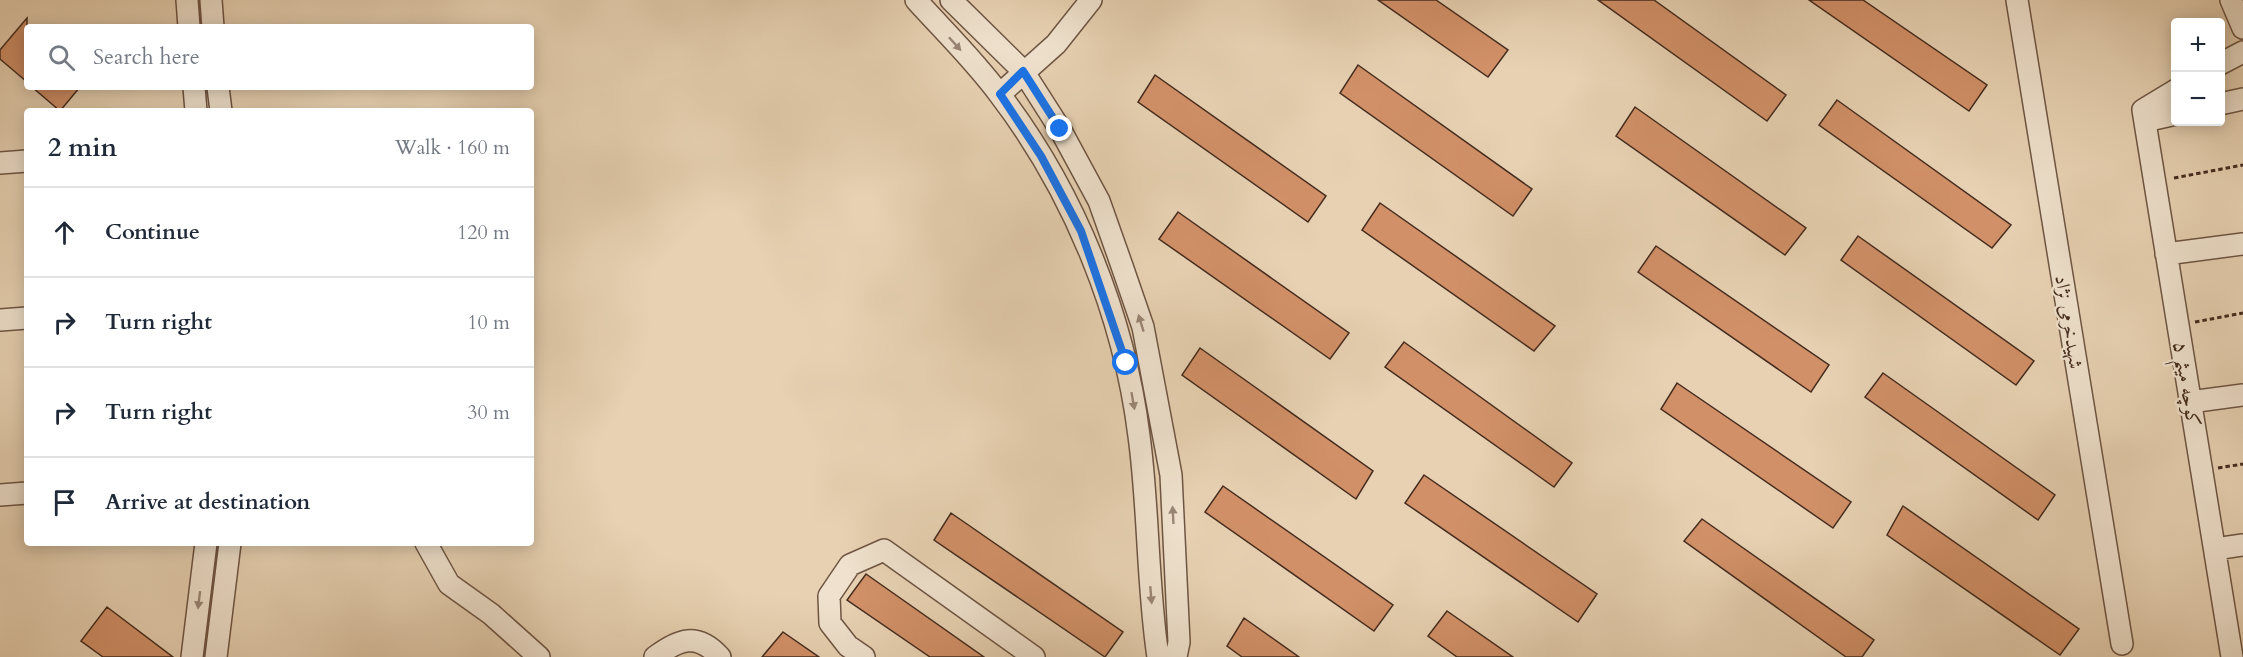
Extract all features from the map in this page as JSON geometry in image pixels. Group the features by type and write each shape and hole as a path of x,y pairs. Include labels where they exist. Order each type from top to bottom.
{"street":[{"path":"187,0 189,24"},
{"path":"211,0 213,24"},
{"path":"916,0 1000,94 1041,156 1081,231 1126,363 1139,435 1158,657"},
{"path":"951,0 1023,71 1060,129 1099,201 1143,327 1171,476 1179,642 1176,657"},
{"path":"1000,94 1023,71 1056,44 1091,0"},
{"name":"شهیدخرمی نژاد","path":"2017,0 2122,644"},
{"path":"2231,0 2243,28"},
{"path":"2225,61 2243,52"},
{"path":"194,90 196,108"},
{"path":"218,90 220,108"},
{"path":"2144,116 2171,93"},
{"path":"2225,103 2243,99"},
{"path":"2144,116 2171,114"},
{"name":"کوچه میثم ۵","path":"2144,116 2232,657"},
{"path":"0,163 24,161"},
{"path":"2166,254 2243,244"},
{"path":"0,320 24,318"},
{"path":"2190,402 2243,395"},
{"path":"0,495 24,493"},
{"path":"2215,549 2243,545"},
{"path":"192,657 206,546"},
{"path":"216,657 230,546"},
{"path":"428,546 449,584 491,614 538,657"},
{"path":"864,657 848,646 830,624 829,596 850,565 884,550 1034,657"},
{"path":"655,657 674,643 694,641 710,645 720,657"}],"path":[{"path":"2154,181 2243,165"},
{"path":"2178,325 2243,313"},
{"path":"2202,470 2243,464"}],"building":[{"path":"1378,0 1436,0 1508,50 1488,77"},
{"path":"1598,0 1654,0 1786,95 1767,121"},
{"path":"1809,0 1863,0 1987,85 1969,111"},
{"path":"27,18 27,24 24,24 24,79 0,59 0,50"},
{"path":"1358,65 1532,189 1513,216 1340,93"},
{"path":"1155,75 1326,196 1308,222 1138,102"},
{"path":"36,90 78,90 62,108 56,108"},
{"path":"1837,100 2011,225 1992,248 1819,125"},
{"path":"1635,107 1806,228 1785,255 1616,136"},
{"path":"1380,203 1555,326 1534,351 1362,230"},
{"path":"1178,212 1349,333 1330,359 1159,239"},
{"path":"1858,236 2034,361 2016,385 1841,260"},
{"path":"1656,246 1829,365 1811,392 1638,272"},
{"path":"1404,342 1572,463 1554,487 1385,367"},
{"path":"1200,348 1373,471 1356,499 1182,375"},
{"path":"1883,373 2055,495 2038,520 1865,397"},
{"path":"1677,383 1851,502 1833,528 1661,409"},
{"path":"1424,475 1597,594 1578,622 1405,503"},
{"path":"1223,486 1393,605 1374,631 1205,512"},
{"path":"1903,506 2079,629 2060,655 1887,535"},
{"path":"951,513 1123,632 1105,657 934,540"},
{"path":"1702,519 1874,640 1862,657 1846,657 1684,541"},
{"path":"866,574 984,657 930,657 847,600"},
{"path":"107,607 173,657 103,657 81,641"},
{"path":"1447,611 1513,657 1457,657 1428,636"},
{"path":"1244,618 1299,657 1242,657 1227,646"},
{"path":"783,632 819,657 762,657"}],"route":[{"path":"1060,129 1023,71 1000,94 1041,156 1081,231 1126,363"}]}
